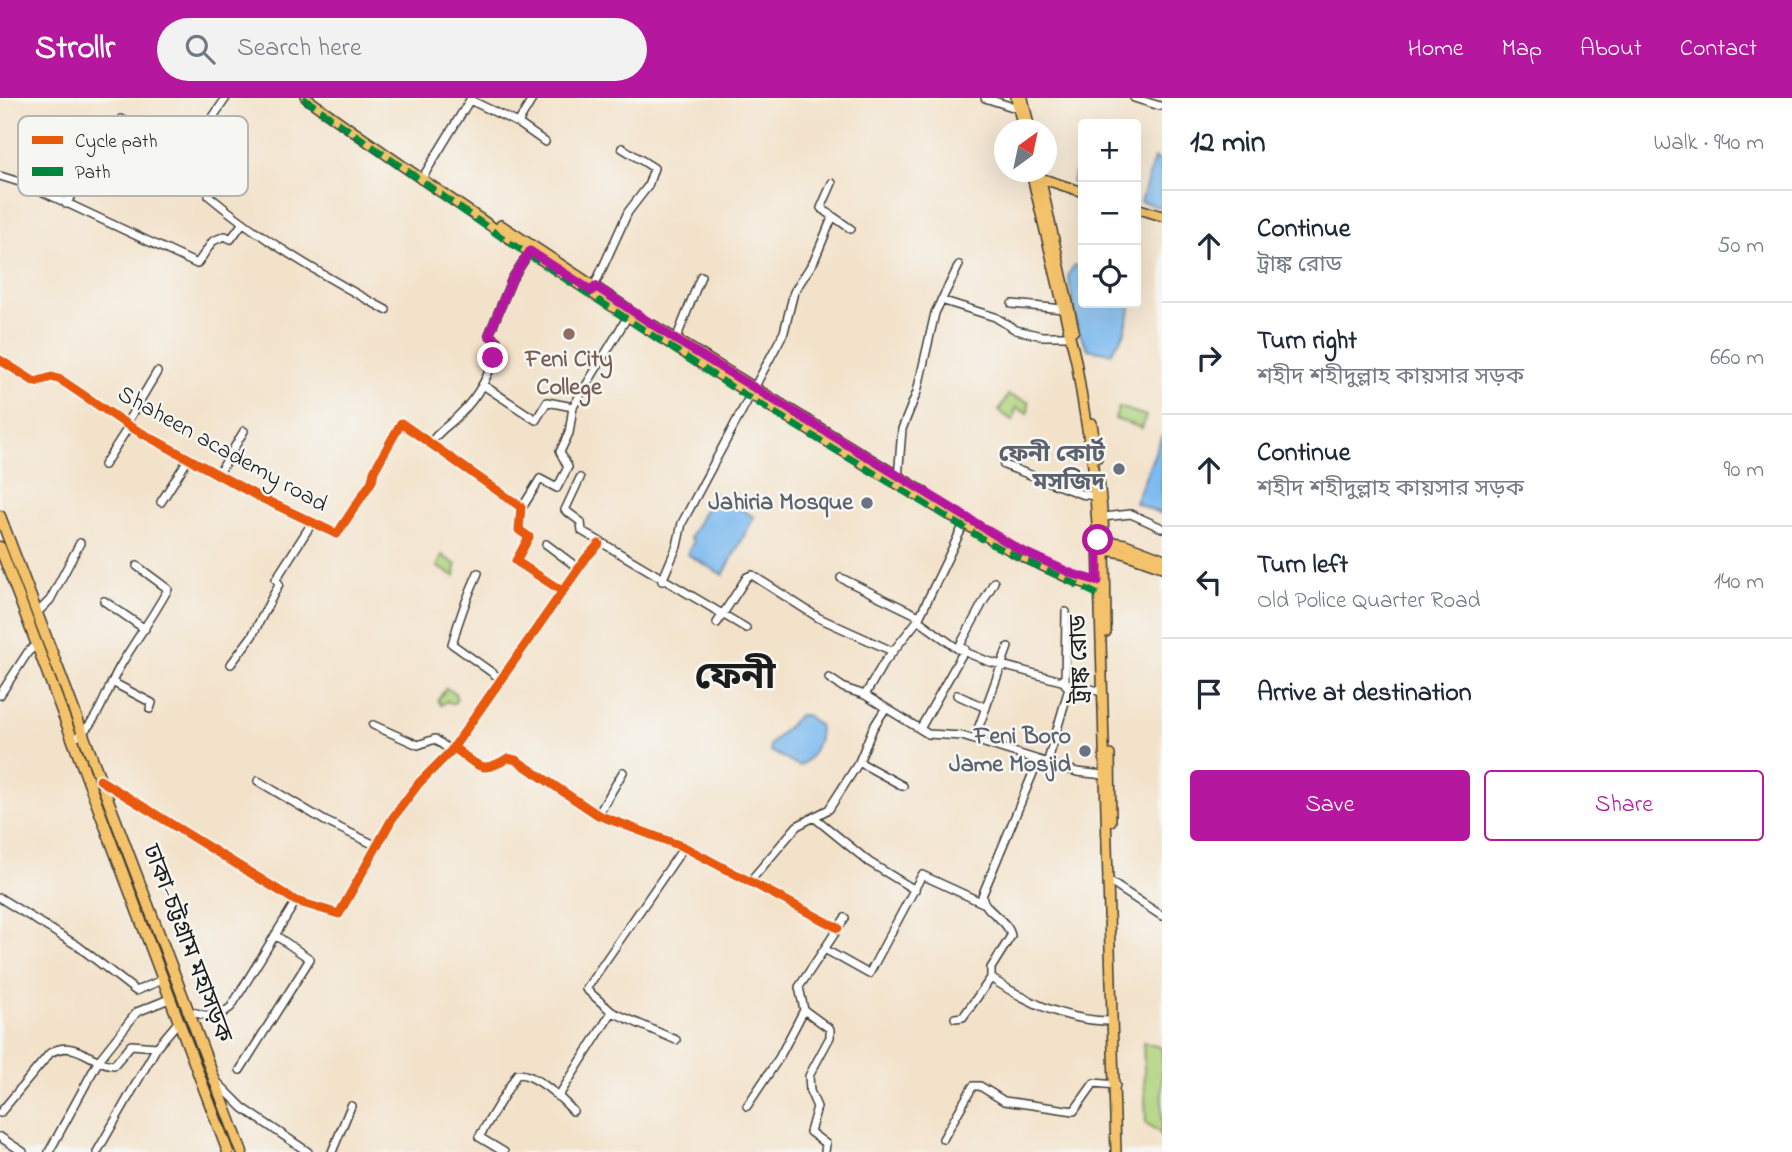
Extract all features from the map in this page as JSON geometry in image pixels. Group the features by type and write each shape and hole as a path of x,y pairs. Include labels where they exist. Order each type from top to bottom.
{"highway":[{"name":"ঢাকা-চট্টগ্রাম মহাসড়ক","path":"0,516 242,1152"},
{"name":"ঢাকা-চট্টগ্রাম মহাসড়ক","path":"0,547 228,1152"}],"main road":[{"path":"306,98 530,251 594,288 628,316 1020,550 1098,584"},
{"path":"314,98 422,178 675,343"},
{"path":"1016,98 1021,119"},
{"path":"1023,98 1028,119"},
{"name":"ট্রাঙ্ক রোড","path":"1038,182 1070,336 1102,544 1098,584 1119,1152"},
{"name":"ট্রাঙ্ক রোড","path":"1038,182 1081,361 1095,442 1103,517 1109,882 1119,1152"},
{"path":"1057,182 1078,190"},
{"path":"1141,210 1162,216"},
{"path":"898,479 964,524 1023,557 1098,584"},
{"path":"1102,544 1162,558"},
{"path":"1102,544 1162,567"}],"street":[{"path":"215,116 226,98"},
{"path":"518,123 533,98"},
{"path":"985,98 1019,109"},
{"path":"1134,98 1160,106"},
{"path":"422,178 471,99 518,123 545,142"},
{"path":"594,288 628,212 648,186 654,168 622,148"},
{"path":"0,176 18,184"},
{"path":"832,183 821,208 851,229"},
{"path":"47,196 197,264 213,241 225,236 231,239 242,224"},
{"path":"66,204 71,196"},
{"path":"209,196 242,224 386,310"},
{"path":"662,581 677,546 682,523 784,332 794,292 814,261 832,218"},
{"path":"430,443 466,408 483,385 497,341 489,335 512,279 530,251"},
{"path":"898,479 902,429 916,391 940,300 960,265"},
{"path":"675,343 701,276"},
{"path":"940,300 995,317 1016,330 1042,336 1070,336"},
{"path":"1012,304 1063,309"},
{"path":"562,592 516,561 529,537 518,528 522,508 540,479 556,488 568,467 560,452 569,433 573,407 628,316"},
{"name":"Shaheen academy road","path":"0,360 35,382 51,377 61,380 127,425 218,475 334,533 339,532 372,481 373,471 398,424 430,443 522,508"},
{"path":"104,465 157,372"},
{"path":"483,385 536,420 547,402 573,407"},
{"path":"218,475 244,431"},
{"path":"161,502 189,458"},
{"path":"1004,465 1081,494 1095,496"},
{"path":"580,478 565,510 581,522 582,531 599,544 746,628"},
{"path":"1103,517 1131,514 1162,528"},
{"path":"231,664 252,636 279,584 276,579 312,523"},
{"path":"865,695 892,651 919,618 964,524"},
{"path":"37,613 50,600 80,543"},
{"path":"546,544 578,568"},
{"path":"100,779 296,901 339,914 375,845 419,783 452,749 578,568 599,544"},
{"path":"72,740 82,734 95,718 112,682 168,589 136,566"},
{"path":"478,573 459,614 459,626 452,644 501,679"},
{"path":"717,623 747,577 752,575 819,618 892,651"},
{"path":"841,578 919,618 962,649 1001,666 1102,692"},
{"path":"920,729 994,582"},
{"path":"104,601 145,629"},
{"path":"1047,764 1069,688 1065,684 1066,612"},
{"path":"0,695 28,652 36,645"},
{"path":"974,740 1008,647"},
{"path":"830,678 844,688 865,695 920,729 939,736 952,734 1076,772 1104,775"},
{"path":"112,682 152,703 150,709"},
{"path":"957,695 986,708"},
{"path":"751,880 797,827 829,809 859,762 885,709"},
{"path":"373,725 418,746 435,739 482,768 490,769 508,758 516,760 598,815 684,847 751,880 838,929"},
{"path":"983,903 982,896 994,862 1038,761"},
{"path":"859,762 903,786"},
{"path":"598,815 623,772"},
{"path":"258,781 325,821 375,845"},
{"path":"815,818 869,862 915,890"},
{"path":"676,1040 612,1012 591,997 587,987 684,847"},
{"path":"826,950 869,974 922,875 983,903 1011,932 991,968 991,978 963,1017 955,1017"},
{"path":"1109,882 1162,916"},
{"path":"0,898 78,946 136,991 162,980"},
{"path":"188,1010 206,1017 223,1015 240,994 296,901"},
{"path":"747,1106 779,1058 804,1010 799,987 845,918"},
{"path":"240,1070 310,958 275,936"},
{"path":"991,978 1028,1002 1099,1022 1113,1021"},
{"path":"49,1152 99,1060 137,1012 169,999"},
{"path":"804,1010 830,1029 830,1037 809,1076 810,1091 817,1107 810,1132 826,1144 825,1152"},
{"path":"558,1097 612,1012"},
{"path":"97,1152 157,1047 179,1021"},
{"path":"0,1113 50,1053 58,1048 80,1051 114,1065 131,1045 157,1047"},
{"path":"504,1152 479,1137 517,1074 527,1076 573,1111"},
{"path":"216,1081 243,1108 308,1152"},
{"path":"943,1139 973,1086 980,1086 1004,1101 1074,1111 1094,1083 1116,1085"},
{"path":"332,1152 351,1106"},
{"path":"0,1138 23,1152"}],"green space":[{"path":"1008,395 1029,402 1028,413 1016,408 1013,421 999,411"},
{"path":"1119,407 1146,416 1142,428 1115,419"},
{"path":"442,555 456,565 455,576 437,567"},
{"path":"446,688 455,693 457,700 452,704 447,701 441,705 438,700"},
{"path":"1143,1042 1162,1048 1162,1138 1159,1132 1146,1123"}],"water":[{"path":"1154,158 1162,161 1162,208 1141,202"},
{"path":"1078,160 1078,184 1072,182"},
{"path":"1078,265 1078,308 1131,308 1124,334 1111,353 1088,349 1078,331 1068,275 1074,266"},
{"path":"1162,435 1162,514 1135,503"},
{"path":"718,495 754,517 723,575 687,554 694,541 690,538 712,496"},
{"path":"806,715 819,725 820,731 812,754 799,766 770,751 770,745 798,716"}],"marked path":[{"path":"303,98 504,239 730,386 991,544 1099,595"}],"cycle path":[{"path":"0,360 35,382 52,377 61,380 129,426 259,497 337,534 372,481 374,471 401,423 521,507 519,530 529,537 516,561 562,591"},
{"path":"100,780 296,901 339,914 392,819 419,783 451,751 586,558 599,544"},
{"path":"453,747 479,766 491,766 508,758 516,760 598,815 684,847 838,928"}],"place":[{"name":"Feni City College","path":"569,334"},
{"name":"ফেনী কোর্ট মসজিদ","path":"1119,469"},
{"name":"Jahiria Mosque","path":"867,503"},
{"name":"Feni Boro Jame Mosjid","path":"1085,751"}],"district":[{"name":"ফেনী","path":"735,679"}],"route":[{"path":"493,358 497,341 489,335 512,279 530,251 592,291 595,286 676,340 1020,550 1073,574 1098,581 1098,540"}]}
